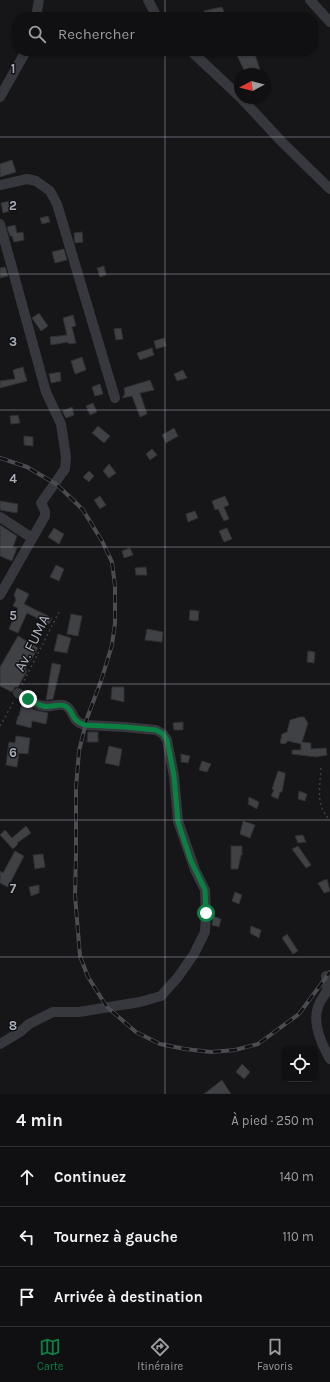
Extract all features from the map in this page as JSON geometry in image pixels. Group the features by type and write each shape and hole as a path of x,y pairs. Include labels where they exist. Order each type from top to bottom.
{"street":[{"path":"37,12 39,0"},
{"path":"148,0 154,12"},
{"path":"310,0 330,22"},
{"path":"0,96 23,56"},
{"path":"196,56 234,91"},
{"path":"247,104 282,142 330,189"},
{"path":"0,184 27,179 36,181 50,191 57,204 115,398"},
{"path":"0,224 46,392 61,424 66,457 65,468 62,474 42,502 45,516 0,594"},
{"path":"0,517 32,538"},
{"path":"0,1044 20,1032 29,1024 53,1012 79,1012 140,1002 161,996 178,977 194,954 205,932 206,913 205,890 192,864 178,822 171,758 167,740 163,734 156,730 142,728 79,724 73,718 69,708 64,704 44,706 18,693"},
{"path":"326,976 329,987 327,994 318,1006 317,1021 319,1035 330,1059"}],"path":[{"name":"Av. FUMA","path":"0,726 59,612"},
{"path":"321,768 320,805 324,814 330,820"}],"building":[{"path":"222,7 224,12 204,12"},
{"path":"237,56 256,56 259,68 243,68"},
{"path":"12,160 16,172 0,177 0,164"},
{"path":"15,200 17,209 3,213 1,203"},
{"path":"48,216 50,222 42,224 40,218"},
{"path":"15,225 17,233 23,232 24,240 14,242 12,236 10,236 7,227"},
{"path":"82,232 83,242 75,243 74,233"},
{"path":"64,249 67,260 55,263 52,252"},
{"path":"104,266 106,275 100,277 97,268"},
{"path":"5,267 8,276 0,278 0,268"},
{"path":"39,313 48,326 41,331 32,318"},
{"path":"73,315 76,326 72,327 76,343 69,344 68,342 51,345 50,337 67,335 63,318"},
{"path":"121,328 123,339 116,340 114,329"},
{"path":"164,338 166,346 156,349 154,341"},
{"path":"152,348 154,355 140,360 137,353"},
{"path":"82,357 86,370 75,374 71,361"},
{"path":"23,367 27,381 0,388 0,381 15,379 13,370"},
{"path":"183,370 187,378 177,381 174,374"},
{"path":"60,372 61,381 51,383 49,374"},
{"path":"150,380 154,390 140,393 147,414 140,417 132,396 122,398 125,394 124,388"},
{"path":"100,384 103,394 95,396 92,387"},
{"path":"93,403 97,412 90,415 86,406"},
{"path":"72,407 74,415 66,418 62,411"},
{"path":"18,415 20,423 11,424 10,416"},
{"path":"98,426 110,436 104,443 92,433"},
{"path":"174,428 178,436 166,443 162,435"},
{"path":"24,436 33,437 33,446 24,445"},
{"path":"152,449 157,455 150,460 146,454"},
{"path":"109,464 116,473 109,478 103,471"},
{"path":"89,471 94,476 89,482 83,477"},
{"path":"100,496 106,505 100,509 94,500"},
{"path":"225,496 229,505 224,507 229,519 224,521 218,509 215,510 212,501"},
{"path":"0,501 18,504 17,513 0,510"},
{"path":"195,511 198,518 188,522 186,514"},
{"path":"0,525 17,536 13,547 17,548 12,561 0,556"},
{"path":"54,528 64,534 59,544 48,537"},
{"path":"227,528 232,539 224,542 219,531"},
{"path":"130,548 133,555 124,558 122,551"},
{"path":"56,565 64,569 59,581 50,577"},
{"path":"146,567 147,575 136,575 135,568"},
{"path":"17,588 29,594 24,604 52,618 49,624 27,613 18,633 9,629 18,608 13,606 16,600 14,595"},
{"path":"190,610 199,611 198,621 189,620"},
{"path":"71,614 82,616 78,636 67,634"},
{"path":"147,629 163,632 162,642 145,640"},
{"path":"58,634 71,638 67,653 54,651"},
{"path":"18,636 38,648 25,670 27,671 18,687 15,687 12,692 0,686 0,667"},
{"path":"308,651 315,652 314,663 307,662"},
{"path":"52,663 61,665 53,699 46,700"},
{"path":"112,687 124,687 124,702 111,699"},
{"path":"22,703 35,710 48,713 46,724 32,721 31,728 16,724"},
{"path":"304,717 308,723 302,742 311,743 311,749 326,748 327,755 316,757 292,754 292,750 301,750 301,744 288,741 285,744 280,743 282,734 287,732 290,720"},
{"path":"183,722 183,730 174,730 173,723"},
{"path":"88,732 98,732 98,742 87,742"},
{"path":"16,736 30,738 28,754 19,753 17,767 6,765 9,742 15,743"},
{"path":"109,746 122,749 119,766 105,763"},
{"path":"181,754 190,756 188,763 181,762"},
{"path":"202,761 211,764 207,772 199,770"},
{"path":"278,771 285,773 285,776 282,792 280,792 278,799 271,796 274,790 272,789"},
{"path":"299,791 307,794 305,801 298,799"},
{"path":"249,797 259,802 257,809 248,804"},
{"path":"243,821 255,825 250,838 240,834"},
{"path":"26,826 31,833 17,843 18,844 13,849 0,835 5,830 12,838"},
{"path":"303,835 306,842 298,843 295,836"},
{"path":"231,846 242,846 242,855 238,869 231,869"},
{"path":"298,846 311,865 306,868 292,849"},
{"path":"15,851 24,856 8,887 0,883 0,871 3,873"},
{"path":"43,854 45,867 35,869 33,855"},
{"path":"327,879 330,891 324,893 318,883"},
{"path":"39,885 39,893 31,896 29,887"},
{"path":"235,892 242,895 239,904 232,901"},
{"path":"213,916 221,919 219,927 212,925"},
{"path":"251,926 261,930 259,938 250,933"},
{"path":"287,934 298,951 293,954 282,938"},
{"path":"242,1064 250,1072 244,1079 236,1072"},
{"path":"222,1080 231,1094 204,1094"}],"railway":[{"path":"0,458 27,467 56,484 83,510 102,541 112,562 115,586 115,623 112,645 101,681 87,718 79,751 76,788 75,895 80,956 88,977 107,1007 136,1032 160,1044 211,1052 235,1050 258,1044 299,1014 330,972"}],"route":[{"path":"28,699 44,706 64,704 69,708 73,718 79,724 142,728 156,730 163,734 167,740 171,758 178,822 191,861 205,890 206,913"}]}
